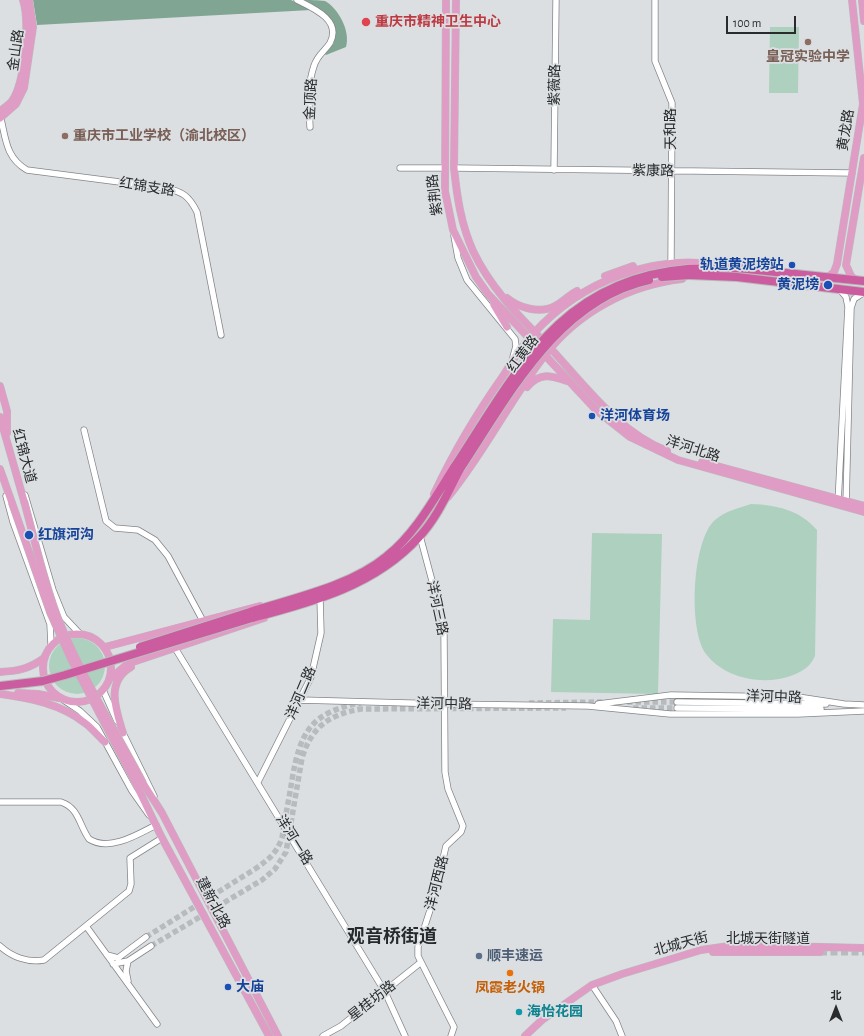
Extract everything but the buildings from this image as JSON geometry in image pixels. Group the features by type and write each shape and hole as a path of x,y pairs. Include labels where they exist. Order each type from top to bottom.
{"highway":[{"name":"红黄路","path":"287,605 343,581 387,556 407,537 549,341 568,323 605,297 625,288 688,272 737,268 860,281"},
{"name":"红黄路","path":"688,272 864,292"},
{"name":"红黄路","path":"287,605 320,598 346,589 390,565 420,536 438,510 457,468"},
{"path":"0,680 15,680 64,670 287,605"},
{"path":"0,691 65,675 251,615"}],"main road":[{"name":"金山路","path":"0,116 12,101 19,86 28,26 23,0"},
{"name":"金山路","path":"0,116 16,104 24,88 33,27 29,0"},
{"name":"紫荆路","path":"446,0 445,191 453,230 476,277 488,294 531,336 550,348"},
{"name":"紫荆路","path":"456,0 454,168 456,191 463,227 473,251 495,289 545,355"},
{"name":"黄龙路","path":"837,264 863,104 852,0"},
{"path":"862,0 864,21"},
{"name":"黄龙路","path":"846,265 864,163"},
{"path":"427,508 461,442 511,364 531,336 576,297 599,283 637,270 671,262 705,262 737,268"},
{"path":"495,289 518,306 533,309 547,309 557,305 573,293 597,280 617,272 634,266 661,264"},
{"path":"837,264 838,268 841,269 845,268 846,265 851,276 860,281"},
{"path":"828,277 834,272 837,264"},
{"path":"438,510 466,476 501,420 550,348 571,328 590,313 628,292 649,285 671,280 737,278"},
{"path":"488,294 506,327"},
{"name":"洋河北路","path":"550,348 612,414 633,431 664,450 838,502"},
{"name":"洋河北路","path":"545,355 596,410 630,437 663,454 678,460 838,502 864,506"},
{"path":"501,420 537,378 551,376 571,383"},
{"path":"0,386 7,411 7,443"},
{"name":"红锦大道","path":"0,417 47,587 59,621 93,690 143,783"},
{"name":"红锦大道","path":"0,470 50,612 71,659 135,782"},
{"name":"洋河北路","path":"846,504 864,512"},
{"path":"105,647 247,608 287,605"},
{"path":"0,691 38,694 71,702 83,702 94,698 124,666 287,605"},
{"path":"62,699 49,688 43,677 42,665 51,644 72,633 86,634 97,639 105,647 112,664 110,680"},
{"path":"123,733 114,696 119,677 125,671 157,654"},
{"path":"0,672 17,671 32,667 44,658"},
{"path":"0,691 38,701 68,712 85,723 105,742"},
{"name":"建新北路","path":"135,782 154,823 269,1036"},
{"name":"建新北路","path":"143,783 162,813 278,1036"},
{"name":"北城天街","path":"525,1036 548,1016 592,985 622,974 711,948 736,945 864,948"},
{"name":"北城天街隧道","path":"691,954 729,951 820,952"}],"street":[{"name":"金顶路","path":"297,0 323,14 330,22 333,32 329,44 321,52 314,64 310,80 310,127"},
{"name":"紫薇路","path":"554,170 556,0"},
{"name":"天和路","path":"655,0 655,61 672,103 671,262"},
{"name":"红锦支路","path":"0,116 11,157 17,164 27,170 166,188 179,191 191,200 197,212 221,335"},
{"path":"400,168 445,168"},
{"name":"紫康路","path":"454,168 852,173"},
{"path":"453,230 458,258 467,280 515,339 516,346 511,364"},
{"path":"838,502 848,307 846,297 840,290"},
{"path":"846,504 851,308 856,296 864,292"},
{"path":"84,430 106,521 115,528 138,530 155,540 168,556 203,621"},
{"path":"0,470 13,522 50,624 51,644"},
{"path":"15,472 29,503 54,590 64,617 80,634"},
{"name":"洋河三路","path":"420,536 443,625 445,704"},
{"name":"洋河二路","path":"258,782 311,677 320,633 320,598"},
{"name":"洋河一路","path":"175,648 385,992 405,1036"},
{"path":"103,690 162,813"},
{"name":"洋河中路","path":"588,706 671,695 798,697 864,710"},
{"path":"1,802 61,802 68,804 75,811 89,840 97,843 129,840 154,823 132,791 96,727 80,711 62,699"},
{"name":"洋河中路","path":"300,700 588,706 670,714 798,714 864,705"},
{"name":"洋河西路","path":"445,704 446,780 463,826 460,832 446,846 433,900 418,947 418,956 420,963 454,1026 451,1036"},
{"path":"677,705 845,707"},
{"path":"0,946 8,954 18,958 28,960 44,960 129,891 131,884 129,864 132,856 162,838"},
{"path":"86,926 157,1024"},
{"path":"106,955 118,958 146,937"},
{"path":"113,964 128,961 151,946"},
{"path":"128,961 126,974 130,987"},
{"name":"星桂坊路","path":"323,1036 341,1026 420,963"},
{"path":"592,985 616,1021 622,1036"}],"green space":[{"path":"33,0 291,0 311,10 37,25"},
{"path":"303,0 325,1 330,4 339,14 345,27 347,34 346,47 326,55 324,53 334,43 334,34 331,21 317,8"},
{"path":"770,27 799,27 798,93 769,93"},
{"path":"751,504 779,507 796,513 817,530 815,656 806,668 794,675 781,679 753,679 726,671 715,664 706,654 700,642 697,626 695,586 697,565 701,546 707,531 715,520 723,514"},
{"path":"592,533 662,534 658,694 551,692 553,619 590,620"},
{"path":"77,638 88,640 97,646 103,655 105,666 103,677 97,686 88,692 77,694 66,692 57,686 51,677 49,666 51,655 57,646 66,640"}],"tunnel":[{"path":"529,703 603,702"},
{"path":"627,702 677,702"},
{"path":"146,937 255,869 272,856 282,838 295,763 304,737 319,719 330,712 361,703"},
{"path":"151,946 262,880 275,869 286,852 302,758 306,747 317,730 331,719 361,709 566,708"},
{"path":"633,708 677,708"},
{"path":"820,952 864,952"}],"place":[{"name":"重庆市精神卫生中心","path":"366,22"},
{"name":"皇冠实验中学","path":"808,42"},
{"name":"重庆市工业学校（渝北校区）","path":"65,136"},
{"name":"轨道黄泥塝站","path":"792,265"},
{"name":"黄泥塝","path":"828,285"},
{"name":"洋河体育场","path":"592,416"},
{"name":"红旗河沟","path":"29,535"},
{"name":"顺丰速运","path":"479,956"},
{"name":"凤霞老火锅","path":"510,973"},
{"name":"大庙","path":"228,987"},
{"name":"海怡花园","path":"519,1012"}],"district":[{"name":"观音桥街道","path":"392,937"}]}
